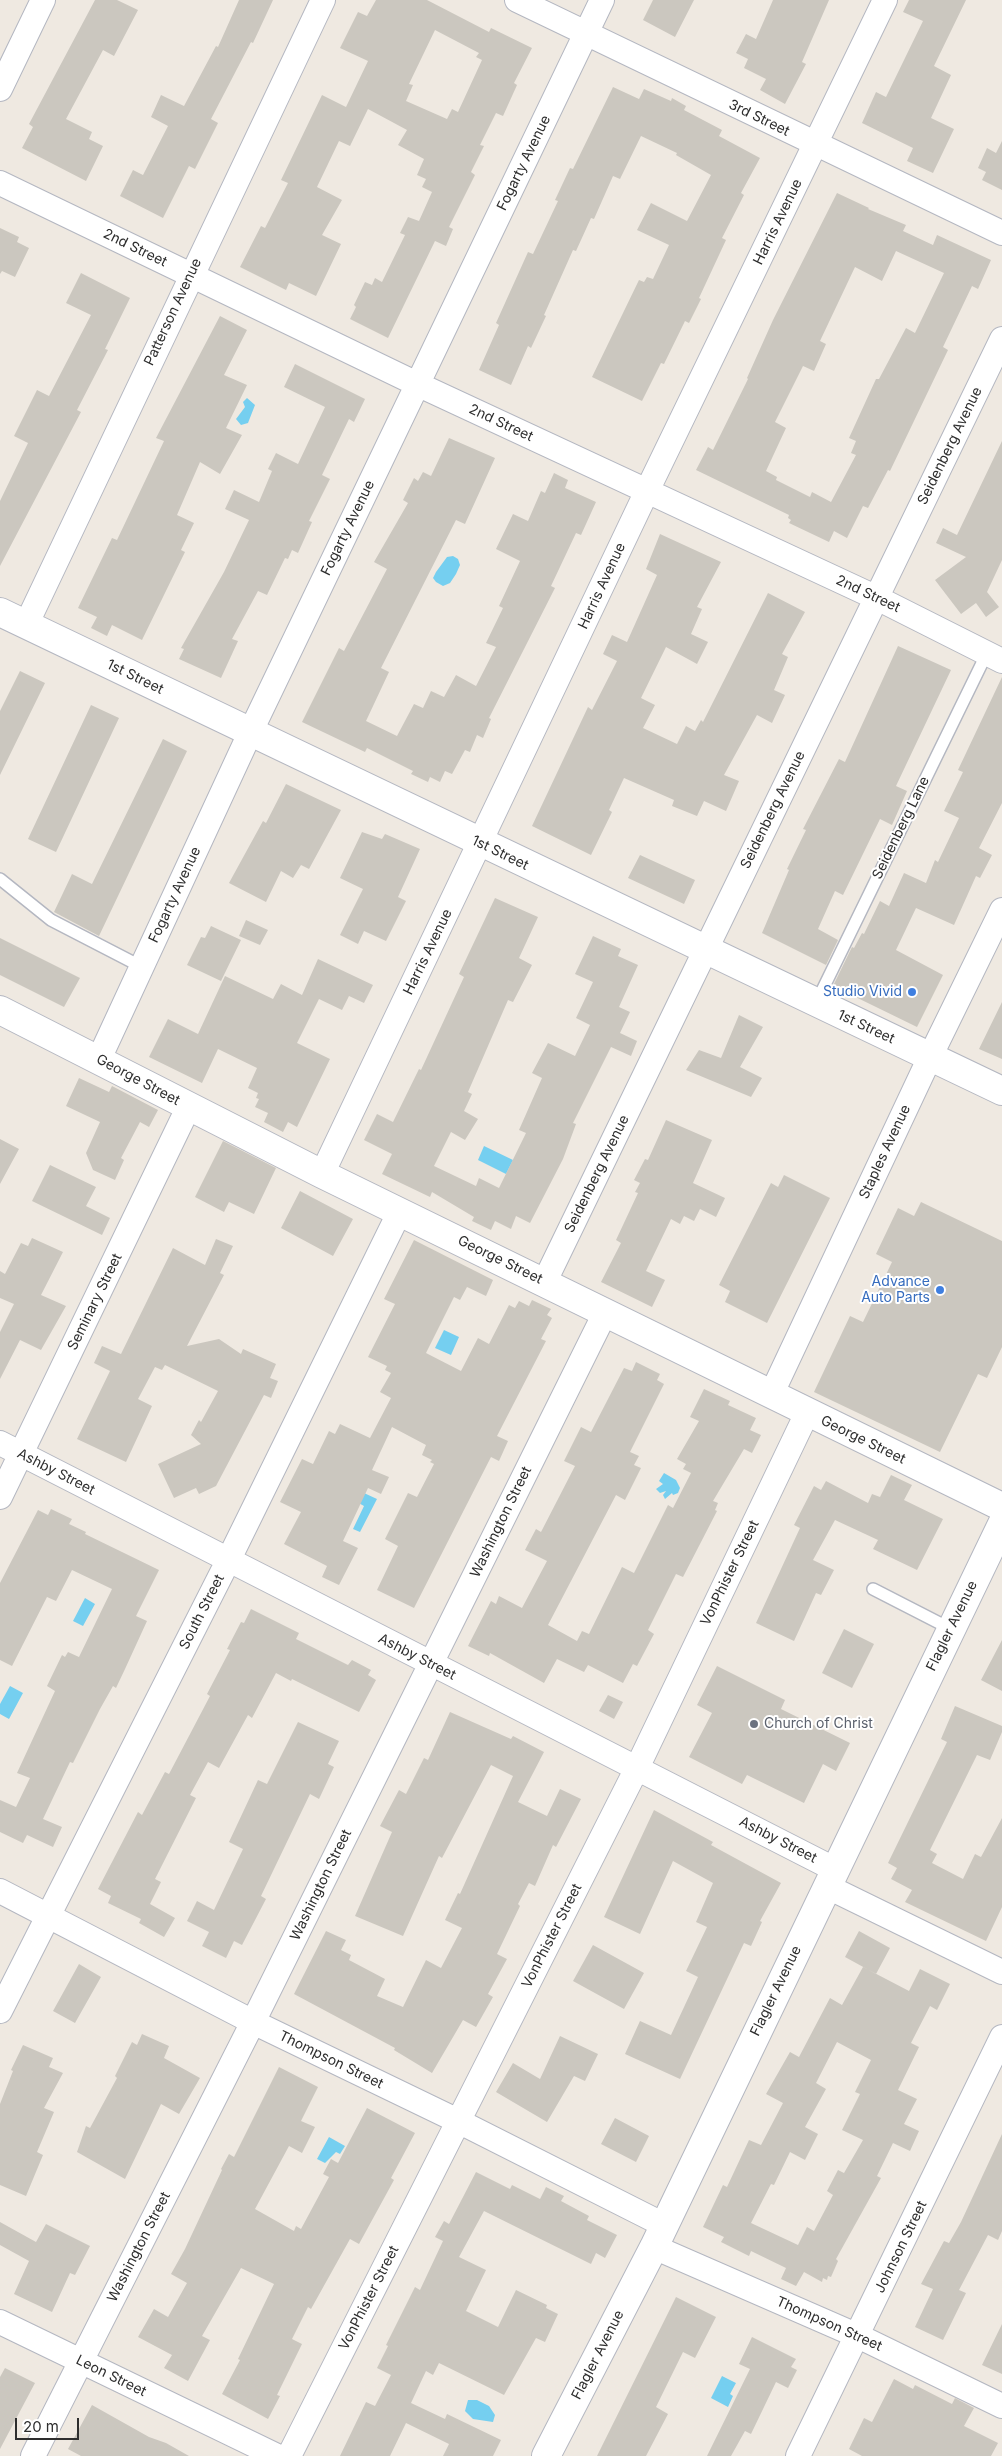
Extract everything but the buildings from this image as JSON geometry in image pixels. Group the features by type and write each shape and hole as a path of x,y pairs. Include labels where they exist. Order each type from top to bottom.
{"street":[{"path":"0,90 43,0"},
{"name":"Patterson Avenue","path":"26,625 190,275 323,0"},
{"name":"3rd Street","path":"517,0 586,35 1002,233"},
{"name":"Fogarty Avenue","path":"99,1059 250,733 602,0"},
{"name":"Harris Avenue","path":"322,1174 647,491 885,0"},
{"name":"2nd Street","path":"0,183 417,384 877,598 994,657"},
{"name":"Seidenberg Avenue","path":"545,1281 1002,339"},
{"name":"1st Street","path":"0,612 704,951 1002,1091"},
{"name":"Staples Avenue","path":"771,1395 930,1057 1002,910"},
{"name":"George Street","path":"0,1010 322,1174 545,1281 605,1313 807,1413 1002,1522"},
{"name":"Seminary Street","path":"0,1497 189,1106"},
{"name":"South Street","path":"0,2011 228,1561 400,1212"},
{"name":"Washington Street","path":"33,2456 253,2022 605,1313"},
{"name":"VonPhister Street","path":"289,2456 637,1768 807,1413"},
{"name":"Ashby Street","path":"0,1443 637,1768 830,1878 1002,1972"},
{"name":"Flagler Avenue","path":"546,2456 659,2236 1002,1522"},
{"name":"Thompson Street","path":"0,1892 253,2022 458,2122 659,2236 1002,2406"},
{"name":"Johnson Street","path":"798,2456 1002,2038"},
{"name":"Leon Street","path":"0,2322 277,2456"}],"lane":[{"name":"Seidenberg Lane","path":"816,1003 994,657"},
{"path":"0,879 51,920 142,967"},
{"path":"873,1589 951,1629"}],"water":[{"path":"247,398 255,405 248,423 241,425 236,419 245,407 243,402"},
{"path":"453,556 458,559 460,565 450,583 443,586 433,578 447,557"},
{"path":"484,1146 513,1160 506,1174 478,1160"},
{"path":"444,1330 459,1337 451,1355 435,1348"},
{"path":"664,1473 676,1480 680,1488 678,1493 673,1495 672,1493 665,1499 663,1495 666,1491 660,1493 656,1489 663,1484 659,1481"},
{"path":"364,1493 377,1499 360,1532 353,1529 364,1506 355,1501"},
{"path":"85,1598 95,1604 83,1626 73,1621"},
{"path":"10,1686 23,1693 9,1719 0,1714 0,1704"},
{"path":"329,2137 345,2146 340,2154 336,2152 325,2163 317,2159"},
{"path":"722,2376 736,2383 730,2394 733,2396 728,2407 711,2398"},
{"path":"468,2400 477,2400 489,2406 495,2415 493,2422 473,2419 465,2411"}],"place":[{"name":"Studio Vivid","path":"912,992"},
{"name":"Advance Auto Parts","path":"940,1290"},
{"name":"Church of Christ","path":"754,1724"}]}
